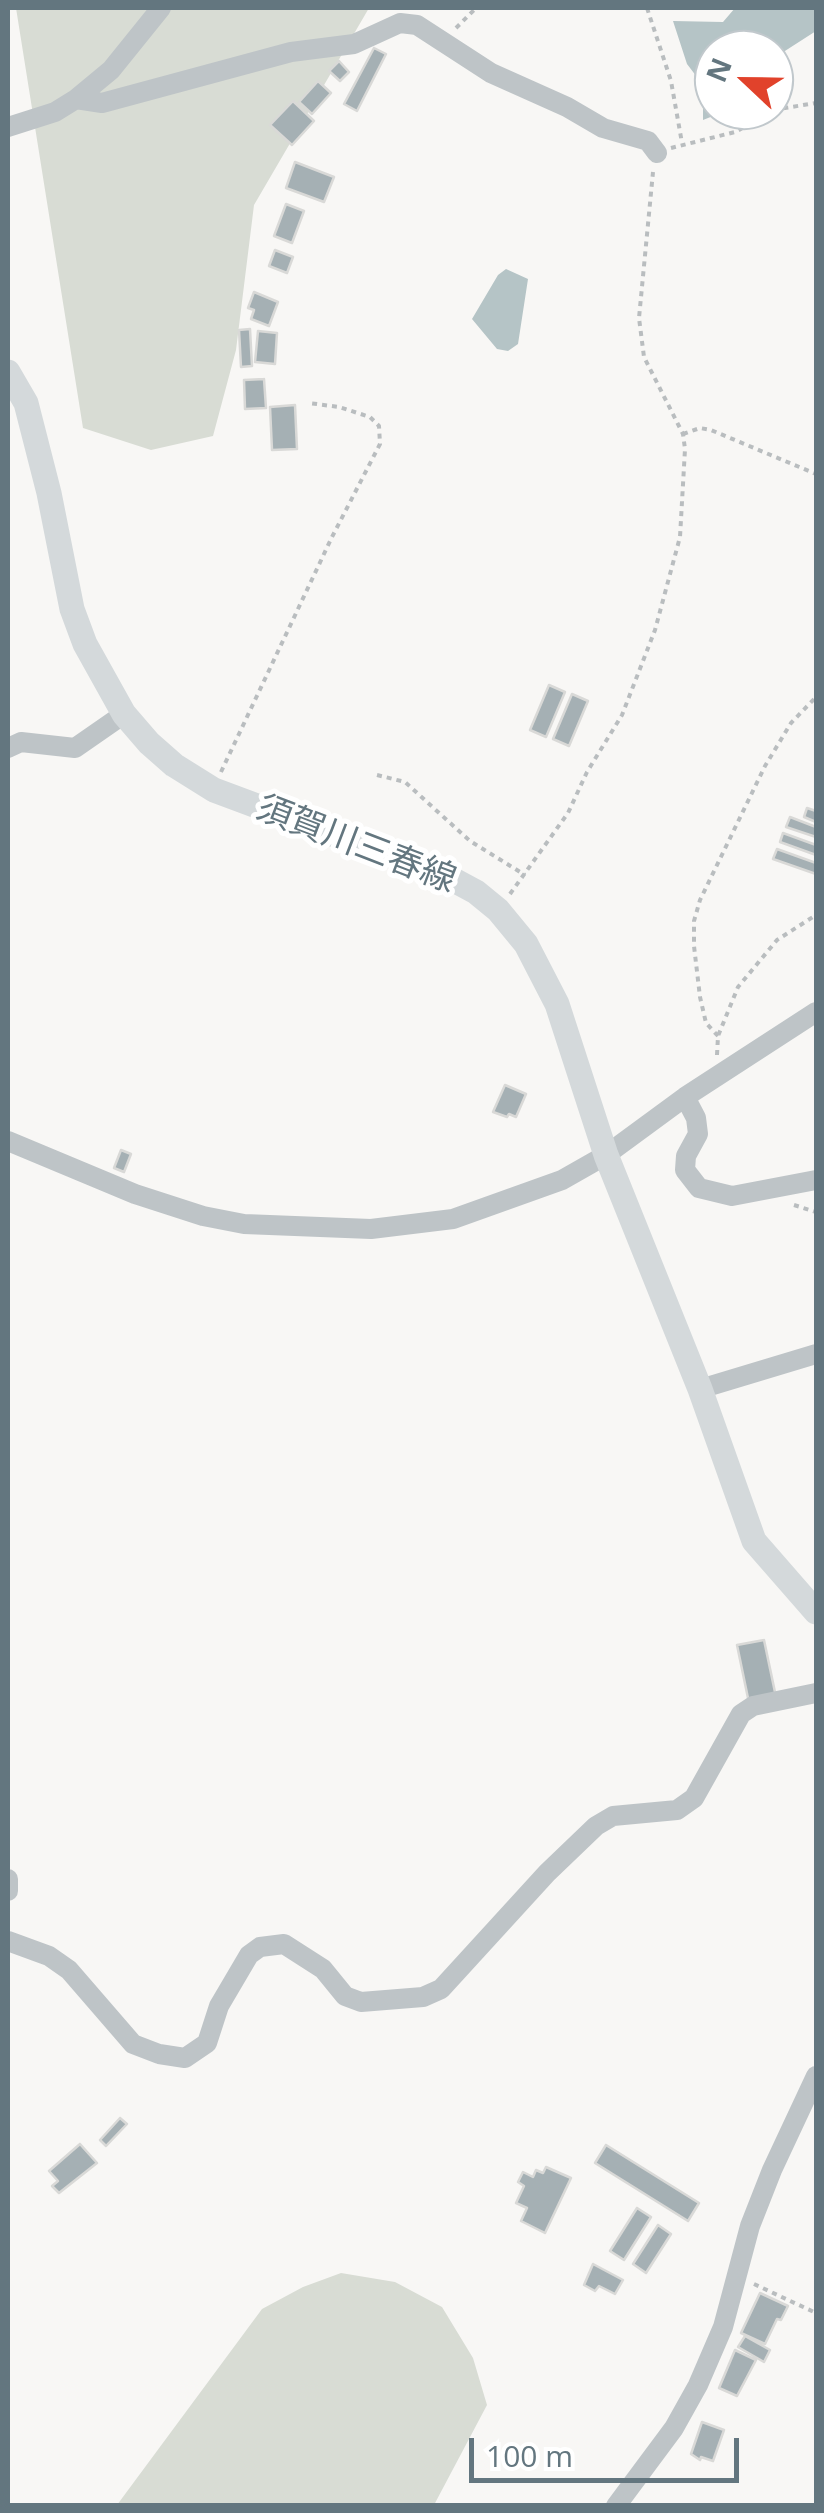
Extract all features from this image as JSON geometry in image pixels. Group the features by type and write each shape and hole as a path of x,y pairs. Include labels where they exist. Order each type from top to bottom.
{"main road":[{"name":"須賀川三春線","path":"8,372 26,402 72,609 85,644 124,714 174,765 214,790 450,878 476,892 514,928 544,974 606,1155 700,1390 754,1541 816,1612"}],"street":[{"path":"8,127 55,112 76,99 111,70 161,8"},
{"path":"76,99 102,103 291,52 354,44 400,23 417,25 491,73 567,106 603,128 648,141 657,153"},
{"path":"8,748 20,742 75,748 124,714"},
{"path":"8,1141 135,1194 203,1216 244,1224 371,1230 453,1219 562,1180 606,1155 685,1096 816,1012"},
{"path":"685,1096 696,1118 698,1134 686,1156 685,1170 699,1188 732,1196 816,1180"},
{"path":"700,1390 816,1354"},
{"path":"8,1940 49,1956 69,1970 133,2044 185,2058 207,2043 219,2006 249,1955 260,1948 284,1944 323,1969 345,1996 361,2002 423,1997 440,1990 483,1940 596,1826 613,1816 677,1810 694,1798 708,1780 741,1714 753,1706 816,1693"},
{"path":"8,1879 8,1891"},
{"path":"616,2506 674,2428 698,2385 723,2326 750,2226 816,2076"}],"path":[{"path":"442,42 476,8"},
{"path":"647,8 671,82 682,145"},
{"path":"498,910 568,813 607,744 645,658 680,537 683,434 644,357 639,318 657,153 734,132 780,109 816,103"},
{"path":"214,790 380,444 379,426 370,417 309,403"},
{"path":"683,434 700,428 711,430 816,474"},
{"path":"718,1036 706,1022 700,996 694,946 694,921 700,900 765,766 791,723 816,697"},
{"path":"377,775 405,782 470,841 525,875"},
{"path":"718,1077 718,1036 738,987 778,940 816,916"},
{"path":"736,2276 816,2313"}],"shaded area":[{"path":"16,8 369,8 254,205 236,350 213,436 151,450 83,428"},
{"path":"735,8 816,8 816,31 794,45 794,30 694,30 694,73 687,64 673,21 723,22"},
{"path":"506,269 528,279 518,344 508,351 497,349 472,319 498,275"},
{"path":"341,2273 395,2282 442,2307 473,2358 487,2405 434,2505 117,2505 262,2309 303,2287"}],"building":[{"path":"374,48 386,54 357,111 344,104"},
{"path":"339,61 349,72 340,81 329,71"},
{"path":"318,81 331,93 312,114 299,102"},
{"path":"293,101 314,121 292,145 270,125"},
{"path":"295,162 334,177 324,202 286,188"},
{"path":"286,204 304,211 292,243 274,236"},
{"path":"275,250 293,257 287,273 269,266"},
{"path":"254,292 278,302 269,326 251,319 254,310 248,308"},
{"path":"250,329 252,366 241,367 239,330"},
{"path":"258,331 277,333 275,364 255,362"},
{"path":"264,379 266,408 245,409 244,380"},
{"path":"295,405 297,449 272,450 270,407"},
{"path":"549,685 565,692 546,737 530,730"},
{"path":"572,694 588,701 569,746 553,739"},
{"path":"807,808 816,811 816,822 804,817"},
{"path":"790,817 816,827 816,837 786,827"},
{"path":"783,833 816,845 816,855 780,842"},
{"path":"777,849 816,863 816,874 773,859"},
{"path":"505,1085 526,1094 516,1117 493,1112"},
{"path":"121,1150 131,1154 124,1172 114,1168"},
{"path":"764,1640 776,1697 749,1703 737,1645"},
{"path":"120,2118 127,2124 106,2146 100,2140"},
{"path":"80,2144 97,2163 59,2193 52,2186 58,2181 49,2171"},
{"path":"606,2145 699,2203 688,2221 595,2163"},
{"path":"546,2167 571,2178 545,2233 521,2221 527,2208 516,2203 524,2186 518,2182 523,2172 533,2177 536,2170 543,2173"},
{"path":"637,2208 651,2217 624,2260 610,2251"},
{"path":"658,2225 671,2234 646,2273 633,2264"},
{"path":"593,2264 623,2280 615,2294 599,2286 595,2291 584,2285"},
{"path":"760,2293 788,2306 765,2344 741,2333"},
{"path":"745,2336 770,2350 764,2362 738,2347"},
{"path":"735,2350 756,2360 737,2396 719,2388"},
{"path":"702,2422 724,2430 713,2461 691,2454"}]}
